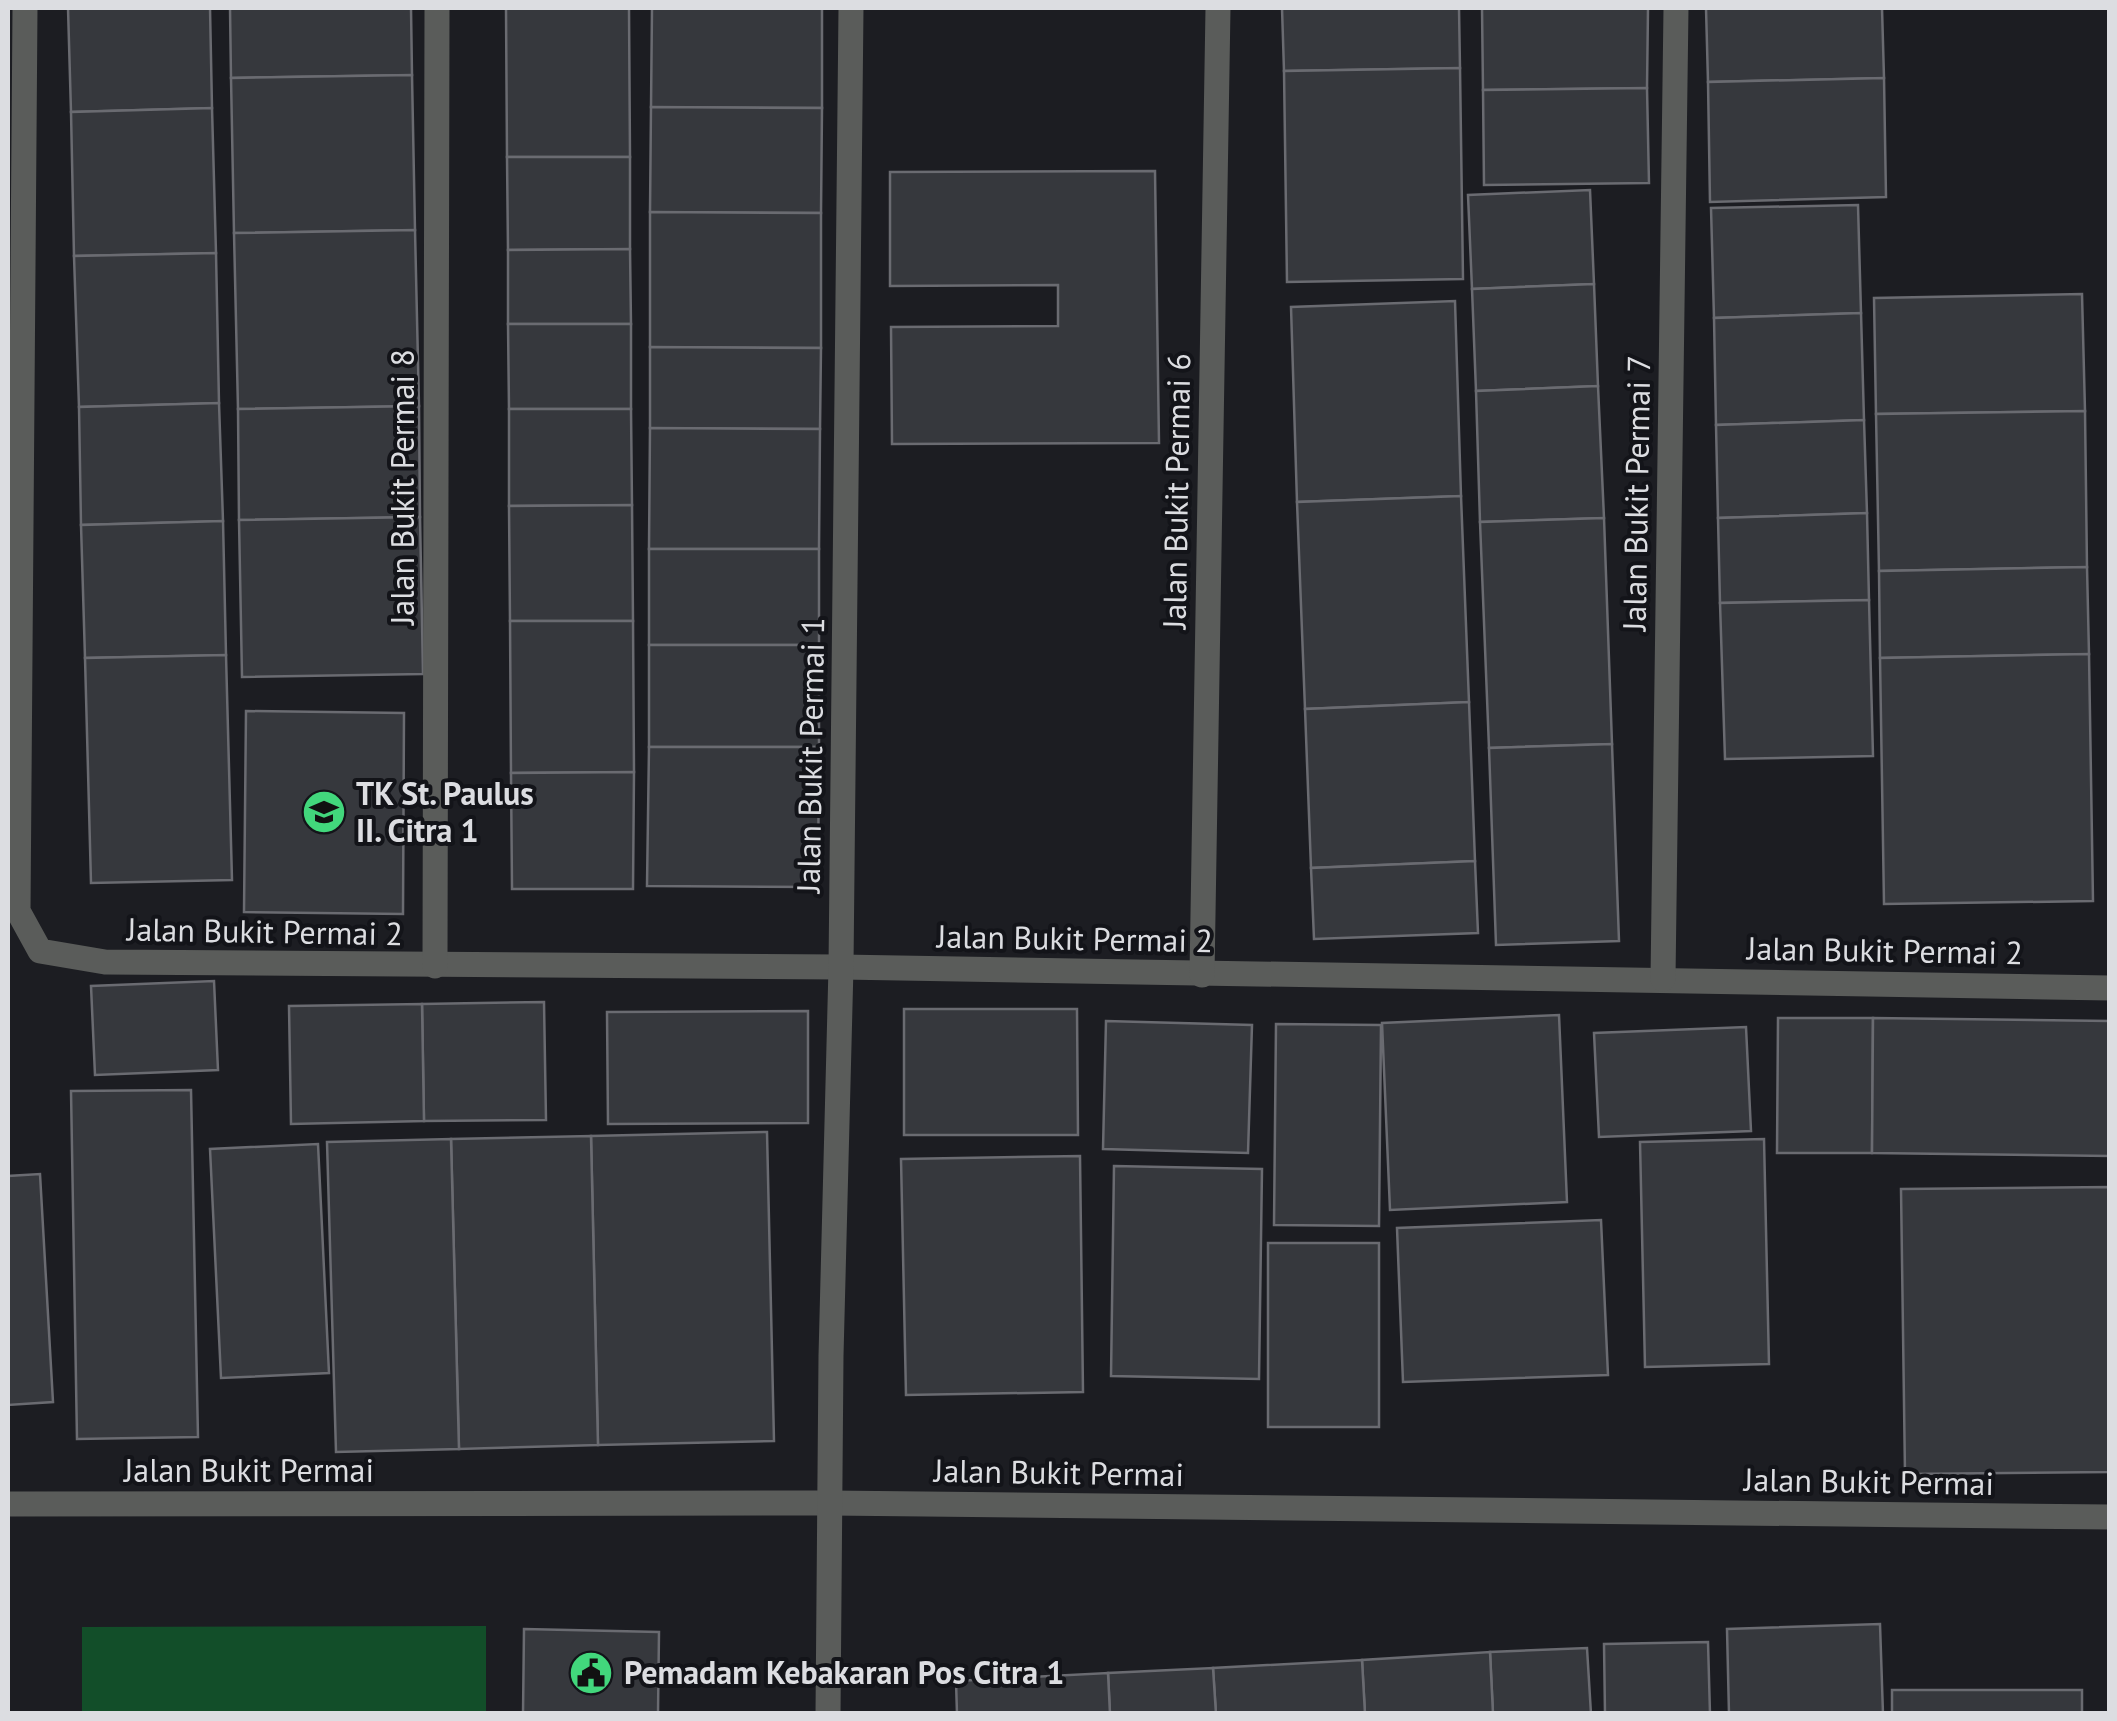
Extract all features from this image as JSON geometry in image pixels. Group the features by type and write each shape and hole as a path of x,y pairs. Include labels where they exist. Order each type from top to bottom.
{"street":[{"name":"Jalan Bukit Permai 2","path":"25,8 18,911 40,951 105,962 842,966 2110,988"},
{"name":"Jalan Bukit Permai 8","path":"435,966 436,8"},
{"name":"Jalan Bukit Permai 1","path":"828,1714 842,966 851,8"},
{"name":"Jalan Bukit Permai 6","path":"1202,975 1218,8"},
{"name":"Jalan Bukit Permai 7","path":"1663,980 1676,8"},
{"name":"Jalan Bukit Permai","path":"8,1504 830,1503 2110,1517"}],"green space":[{"path":"486,1626 486,1713 82,1713 82,1627"}],"building":[{"path":"68,8 210,8 212,108 71,112"},
{"path":"230,8 411,8 412,75 231,78"},
{"path":"506,8 629,8 630,157 507,157"},
{"path":"652,8 822,8 822,108 651,107"},
{"path":"1282,8 1459,8 1460,68 1284,71"},
{"path":"1482,8 1648,8 1647,88 1483,90"},
{"path":"1706,8 1882,8 1884,78 1708,82"},
{"path":"1460,68 1463,279 1287,282 1284,71"},
{"path":"412,75 415,230 234,233 231,78"},
{"path":"1884,78 1886,197 1710,202 1708,82"},
{"path":"1647,88 1649,183 1484,185 1483,90"},
{"path":"651,107 822,108 821,213 650,212"},
{"path":"212,108 216,253 74,256 71,112"},
{"path":"507,157 630,157 630,249 508,250"},
{"path":"1155,171 1159,443 892,444 891,327 1058,326 1058,285 890,286 890,172"},
{"path":"1590,190 1594,284 1472,289 1468,195"},
{"path":"1858,205 1861,313 1714,318 1711,208"},
{"path":"650,212 821,213 821,348 650,347"},
{"path":"415,230 419,406 238,409 234,233"},
{"path":"630,249 631,324 508,324 508,250"},
{"path":"216,253 219,403 79,407 74,256"},
{"path":"1594,284 1598,386 1476,391 1472,289"},
{"path":"2082,294 2085,411 1876,414 1874,298"},
{"path":"1455,301 1461,496 1297,502 1291,307"},
{"path":"1861,313 1864,420 1716,425 1714,318"},
{"path":"508,324 631,324 631,409 509,409"},
{"path":"650,347 821,348 820,429 650,428"},
{"path":"1598,386 1604,518 1480,522 1476,391"},
{"path":"219,403 223,521 81,525 79,407"},
{"path":"419,406 420,517 239,520 238,409"},
{"path":"509,409 631,409 632,505 509,506"},
{"path":"2085,411 2087,567 1879,571 1876,414"},
{"path":"1864,420 1867,513 1718,518 1716,425"},
{"path":"650,428 820,429 819,549 649,549"},
{"path":"1461,496 1469,702 1305,709 1297,502"},
{"path":"632,505 633,621 510,621 509,506"},
{"path":"1867,513 1869,600 1720,603 1718,518"},
{"path":"420,517 423,674 242,677 239,520"},
{"path":"1604,518 1612,744 1489,748 1480,522"},
{"path":"223,521 226,655 85,658 81,525"},
{"path":"649,549 819,549 819,645 649,645"},
{"path":"2087,567 2089,654 1880,658 1879,571"},
{"path":"1869,600 1873,756 1725,759 1720,603"},
{"path":"510,621 633,621 634,772 511,773"},
{"path":"649,645 819,645 819,747 649,747"},
{"path":"2089,654 2093,901 1884,904 1880,658"},
{"path":"226,655 232,880 91,883 85,658"},
{"path":"1469,702 1475,861 1311,868 1305,709"},
{"name":"TK St. Paulus II. Citra 1","path":"246,711 404,713 403,914 244,912"},
{"path":"1612,744 1619,941 1496,945 1489,748"},
{"path":"649,747 819,747 818,887 647,886"},
{"path":"634,772 633,889 512,889 511,773"},
{"path":"1475,861 1478,933 1314,939 1311,868"},
{"path":"214,981 218,1070 95,1075 91,986"},
{"path":"544,1002 546,1120 424,1121 422,1004"},
{"path":"422,1004 424,1121 291,1124 289,1006"},
{"path":"904,1009 1077,1009 1078,1135 904,1135"},
{"path":"808,1011 808,1123 608,1124 607,1012"},
{"path":"1559,1015 1567,1202 1390,1210 1382,1023"},
{"path":"1778,1018 1873,1018 1872,1153 1777,1153"},
{"path":"1873,1018 2110,1021 2110,1156 1872,1153"},
{"path":"1106,1021 1252,1025 1248,1153 1103,1149"},
{"path":"1276,1024 1381,1025 1379,1226 1274,1225"},
{"path":"1746,1027 1751,1131 1599,1137 1594,1033"},
{"path":"191,1090 198,1437 77,1439 71,1091"},
{"path":"767,1132 774,1441 598,1445 591,1136"},
{"path":"591,1136 598,1445 459,1449 451,1139"},
{"path":"451,1139 459,1449 336,1452 327,1142"},
{"path":"1764,1139 1769,1364 1645,1367 1640,1142"},
{"path":"318,1144 329,1373 221,1378 210,1149"},
{"path":"1080,1156 1083,1392 906,1395 901,1159"},
{"path":"1114,1166 1262,1169 1259,1379 1111,1376"},
{"path":"40,1174 53,1402 8,1405 8,1176"},
{"path":"2110,1187 2110,1472 1905,1474 1901,1189"},
{"path":"1601,1220 1608,1375 1403,1382 1397,1228"},
{"path":"1268,1243 1379,1243 1379,1427 1268,1427"},
{"path":"1880,1624 1883,1714 1729,1714 1727,1629"},
{"name":"Pemadam Kebakaran Pos Citra 1","path":"524,1629 659,1632 658,1714 523,1714"},
{"path":"1708,1642 1710,1714 1605,1714 1604,1644"},
{"path":"1587,1648 1591,1714 1493,1714 1490,1652"},
{"path":"1490,1652 1493,1714 1365,1714 1362,1660"},
{"path":"1362,1660 1365,1714 1216,1714 1213,1668"},
{"path":"1213,1668 1216,1714 1110,1714 1108,1673"},
{"path":"1108,1673 1110,1714 957,1714 956,1681"},
{"path":"1892,1690 2082,1690 2082,1714 1892,1714"}],"place":[{"name":"TK St. Paulus II. Citra 1","path":"324,812"},
{"name":"Pemadam Kebakaran Pos Citra 1","path":"591,1673"}]}
